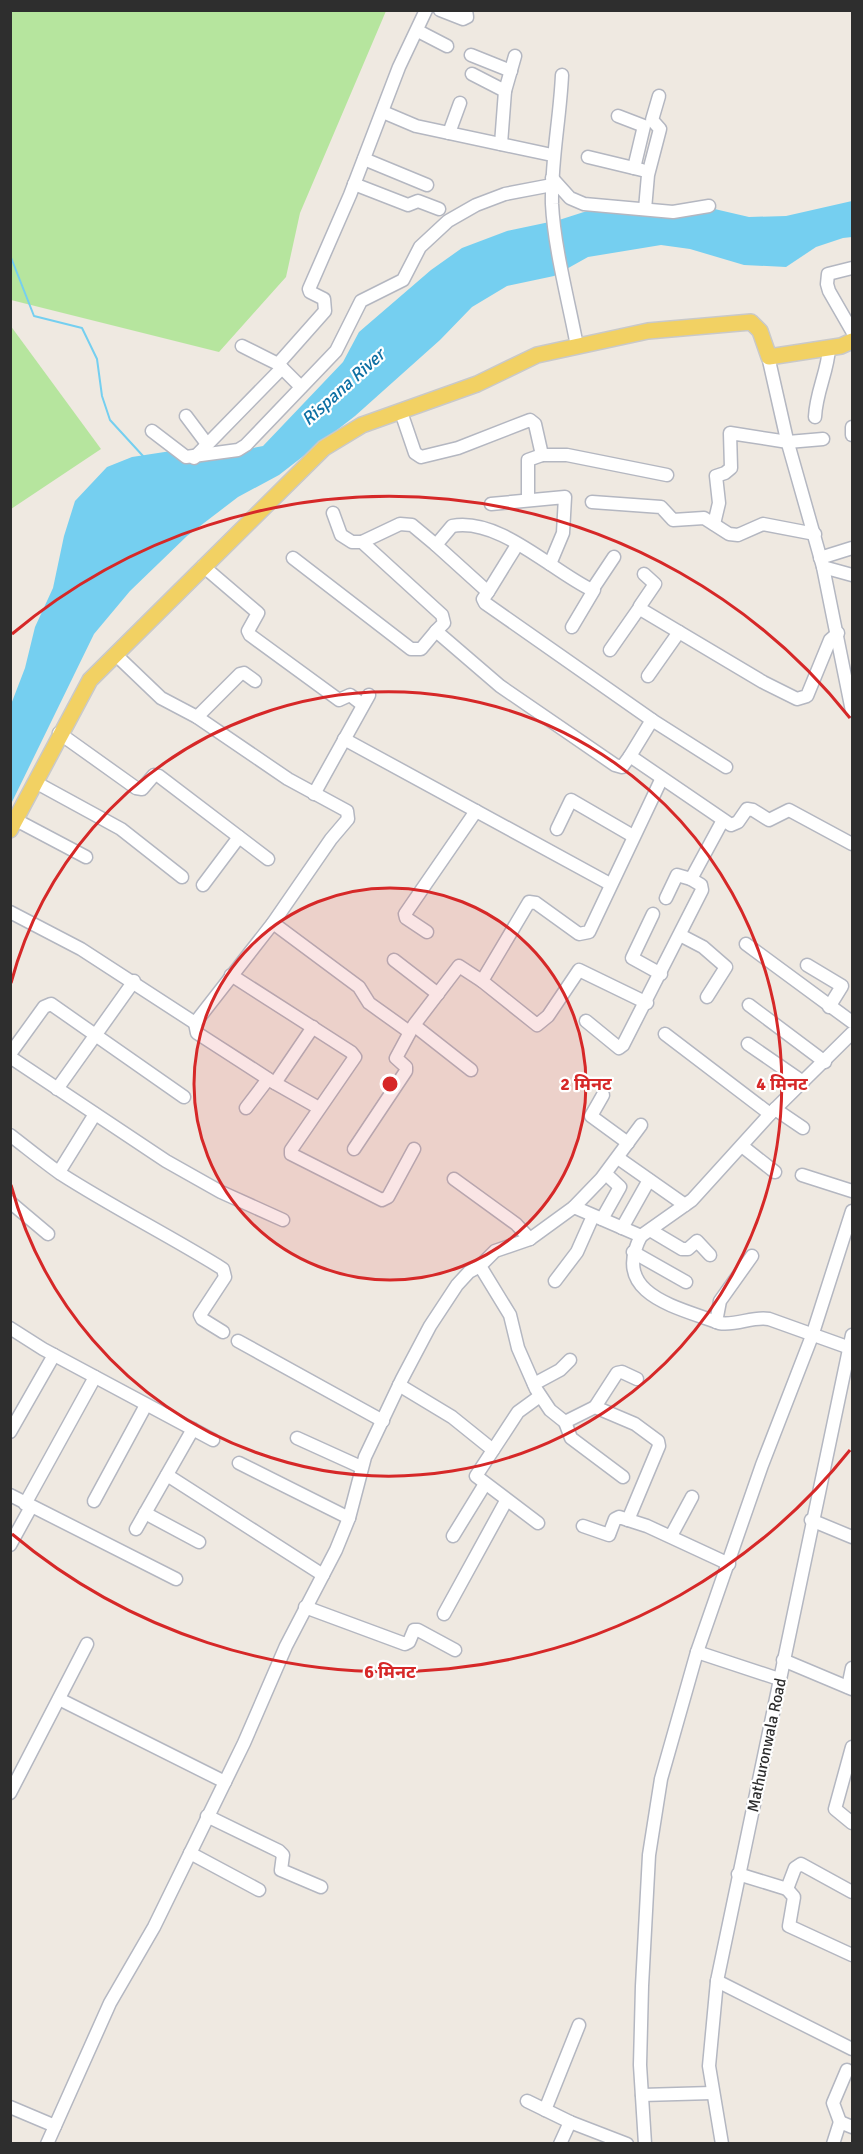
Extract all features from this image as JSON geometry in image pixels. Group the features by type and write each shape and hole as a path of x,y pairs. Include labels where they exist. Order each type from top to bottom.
{"main road":[{"path":"13,825 59,733 90,680 324,448 362,425 477,384 537,355 648,331 744,322 757,325 768,356 829,348 852,341"}],"street":[{"path":"194,458 280,366 325,311 324,299 310,292 309,288 354,184 399,68 426,10"},
{"path":"440,10 464,19 467,17 466,10"},
{"path":"418,31 447,46"},
{"path":"471,55 511,71"},
{"path":"501,144 505,91 515,57"},
{"path":"472,74 505,91"},
{"path":"562,75 560,110 552,155 554,220 577,346"},
{"path":"645,209 649,171 660,129 652,120 659,96"},
{"path":"449,133 460,103"},
{"path":"383,112 416,126 552,155"},
{"path":"618,116 644,126 634,168"},
{"path":"588,157 649,171"},
{"path":"364,159 427,185"},
{"path":"552,181 570,198 584,204 673,212 709,206"},
{"path":"152,431 183,455 194,458 242,449 336,351 362,301 403,280 420,247 448,221 476,205 552,181"},
{"path":"354,184 408,205 418,201 439,209"},
{"path":"852,268 832,271 828,274 827,284 852,331"},
{"path":"242,346 280,366 301,387"},
{"path":"815,417 818,393 828,364 829,348"},
{"path":"768,356 788,442 822,563 852,711"},
{"path":"401,412 417,457 458,448 530,420 535,423 542,455"},
{"path":"186,416 207,444"},
{"path":"852,427 852,435"},
{"path":"714,524 719,503 716,476 725,473 730,468 730,433 788,442 823,439"},
{"path":"528,500 528,460 542,455 567,455 667,475"},
{"path":"491,504 565,497 563,533 550,564"},
{"path":"592,502 656,506 665,510 673,520 704,518 729,534 738,535 763,524 815,534"},
{"path":"333,513 341,535 352,542 362,542 400,524 407,524 436,545 488,592"},
{"path":"436,545 448,530 457,525 489,530 594,590"},
{"path":"293,558 415,651 421,649 444,623 442,615 362,542"},
{"path":"517,545 483,599 485,603 652,720 726,767"},
{"path":"822,563 852,548"},
{"path":"572,627 614,557"},
{"path":"822,563 852,575"},
{"path":"203,566 258,613 248,631 250,635 339,700 350,695 366,700 314,794"},
{"path":"610,650 655,584 644,574"},
{"path":"640,607 763,682 800,700 807,696 830,640 838,633"},
{"path":"436,632 500,686 615,765 622,767 652,720"},
{"path":"648,676 679,632"},
{"path":"115,654 161,698 197,717 261,762 347,811 348,819 331,839 273,923 195,1023"},
{"path":"197,717 240,674 244,673 255,681"},
{"path":"59,733 136,788 142,789 154,775 159,776 268,859"},
{"path":"344,739 610,884"},
{"path":"630,756 661,780 723,820 735,825 747,809 769,820 789,810 852,844"},
{"path":"482,981 526,904 536,903 579,934 587,934 661,780"},
{"path":"35,782 121,828 183,877"},
{"path":"556,829 572,800 633,836"},
{"path":"427,932 406,918 405,914 476,811"},
{"path":"691,879 723,820"},
{"path":"13,825 86,857"},
{"path":"203,885 239,837"},
{"path":"586,1021 621,1047 662,974 702,890 701,885 677,875 666,898"},
{"path":"10,912 81,949 134,981 195,1023 197,1033 271,1081 319,1108"},
{"path":"653,914 632,958 662,974"},
{"path":"273,923 359,987 369,1003 412,1029 471,1070"},
{"path":"680,935 703,947 726,967 707,997"},
{"path":"746,944 852,1022"},
{"path":"394,960 438,994"},
{"path":"807,965 842,986 829,1007"},
{"path":"354,1149 406,1071 406,1067 396,1058 412,1029 459,966 482,981 537,1025 548,1016 579,970 647,1003"},
{"path":"231,975 351,1052 355,1057 291,1150 291,1154 379,1200 388,1197 414,1149"},
{"path":"57,1089 134,981"},
{"path":"184,1097 49,1004 44,1007 10,1055 57,1089 201,1182 284,1220"},
{"path":"749,1005 825,1062"},
{"path":"246,1108 271,1081 313,1027"},
{"path":"851,1341 812,1336 761,1318 728,1325 656,1299 645,1291 633,1272 633,1252 645,1233 686,1205 772,1112 852,1033"},
{"path":"665,1034 772,1112 804,1128"},
{"path":"748,1044 803,1082"},
{"path":"603,1095 591,1116 628,1143"},
{"path":"59,1172 95,1114"},
{"path":"47,2144 110,2003 154,1927 225,1782 305,1607 323,1575 349,1518 362,1467 399,1384 430,1326 469,1272 480,1266 502,1247 530,1239 574,1207 606,1174 641,1125"},
{"path":"10,1135 59,1172 223,1269 225,1277 200,1315 202,1319 223,1332"},
{"path":"741,1146 775,1172"},
{"path":"618,1158 686,1205"},
{"path":"555,1281 620,1187 606,1174"},
{"path":"802,1175 852,1191"},
{"path":"454,1179 516,1224 530,1239"},
{"path":"622,1228 637,1196 649,1180"},
{"path":"10,1202 48,1234"},
{"path":"574,1207 622,1228 645,1233 682,1249 688,1249 697,1241 710,1255"},
{"path":"645,2144 642,2095 642,1986 649,1855 661,1779 697,1652 762,1465 812,1336 852,1211"},
{"path":"633,1252 686,1282"},
{"path":"716,1322 720,1301 752,1256"},
{"path":"480,1266 510,1315 518,1347 540,1396 550,1410 565,1422 566,1430 571,1438 623,1477"},
{"path":"10,1328 54,1355 213,1440"},
{"path":"238,1341 383,1421"},
{"name":"Mathuronwala Road","path":"722,2144 712,2093 709,2044 717,1981 812,1520 848,1380 851,1341"},
{"path":"10,1432 54,1355"},
{"path":"534,1384 560,1371 570,1360"},
{"path":"565,1422 595,1407 617,1373 622,1372 637,1379"},
{"path":"10,1545 95,1377"},
{"path":"399,1384 452,1417 493,1450"},
{"path":"538,1523 476,1476 518,1412 540,1396"},
{"path":"94,1501 146,1405"},
{"path":"595,1407 635,1424 658,1441 648,1474 628,1520"},
{"path":"136,1529 193,1429"},
{"path":"297,1438 362,1467"},
{"path":"239,1463 349,1518"},
{"path":"167,1475 323,1575"},
{"path":"453,1536 484,1484"},
{"path":"10,1496 176,1579"},
{"path":"671,1536 693,1497"},
{"path":"444,1614 506,1501"},
{"path":"145,1513 199,1542"},
{"path":"583,1526 609,1536 616,1518 628,1520 671,1536 729,1564"},
{"path":"812,1520 852,1537"},
{"path":"305,1607 405,1644 409,1642 414,1630 418,1630 455,1650"},
{"path":"10,1793 87,1644"},
{"path":"697,1652 779,1679"},
{"path":"783,1660 850,1688 852,1668"},
{"path":"59,1699 225,1782"},
{"path":"852,1747 835,1809 852,1822"},
{"path":"207,1816 279,1851 283,1855 281,1870 321,1887"},
{"path":"190,1853 259,1890"},
{"path":"788,1889 795,1868 801,1864 852,1892"},
{"path":"738,1874 788,1889 794,1897 789,1926 852,1955"},
{"path":"717,1981 852,2049"},
{"path":"545,2110 579,2025"},
{"path":"833,2144 846,2124 833,2103 847,2070"},
{"path":"642,2095 712,2093"},
{"path":"526,2101 570,2122 627,2144"},
{"path":"10,2107 55,2126"},
{"path":"560,2144 570,2122"}],"green space":[{"path":"11,10 386,11 300,213 286,277 219,352 11,300"},
{"path":"10,325 101,449 11,509 10,509"}],"water":[{"name":"Rispana River","path":"852,201 852,237 816,247 786,267 744,265 690,249 661,245 588,257 554,276 507,286 472,307 440,340 355,416 279,475 238,497 187,536 130,591 94,634 11,804 10,707 25,668 35,627 53,588 64,536 75,501 107,467 132,457 171,451 184,462 263,446 343,362 359,332 431,270 462,248 507,231 559,220 587,211 706,207 749,217 786,216"}],"waterway":[{"path":"10,255 34,316 82,328 97,359 102,396 110,420 143,456"}]}
